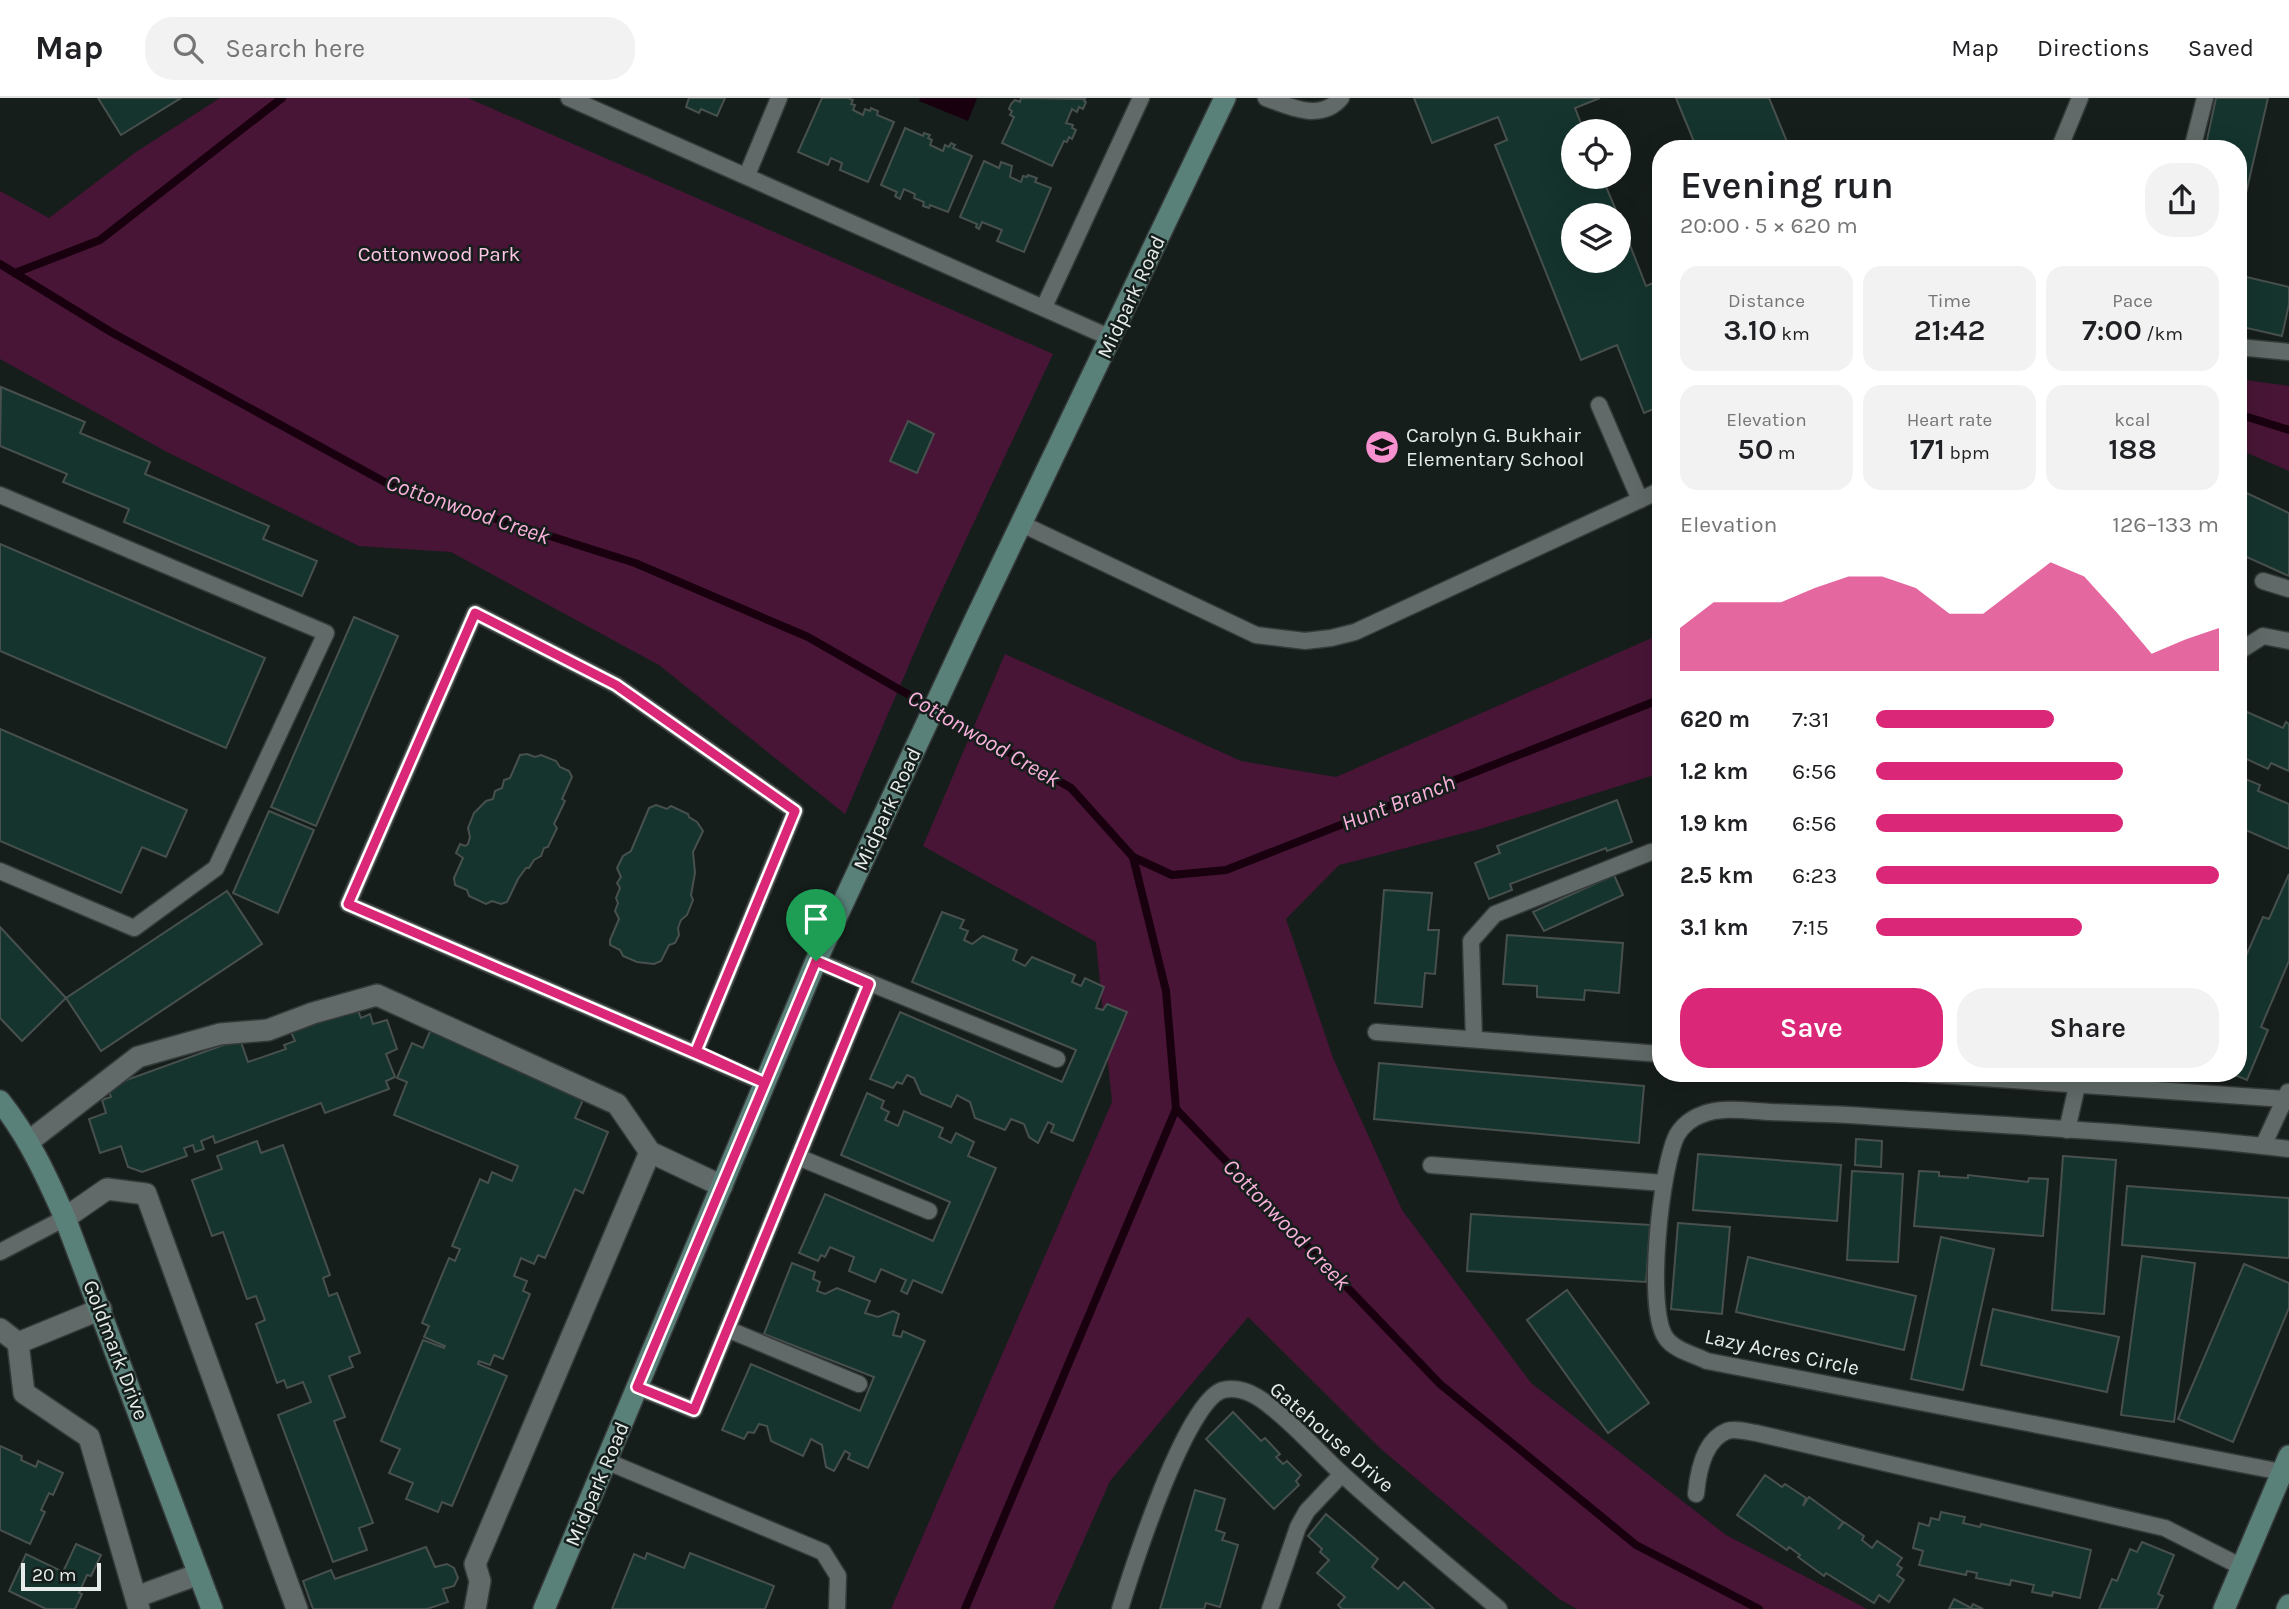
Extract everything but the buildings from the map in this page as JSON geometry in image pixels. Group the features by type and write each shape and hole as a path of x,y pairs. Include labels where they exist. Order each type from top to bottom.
{"street":[{"name":"Midpark Road","path":"544,1609 816,961 1225,98"},
{"path":"28,1142 138,1057 220,1034 268,1030 313,1013 377,995 617,1104 650,1152 722,1186"},
{"name":"Goldmark Drive","path":"0,1101 28,1142 65,1218 212,1609"},
{"path":"475,1609 480,1581 475,1564 650,1152"},
{"path":"65,1218 107,1189 146,1194 296,1609"},
{"path":"19,1343 101,1309"},
{"path":"0,1329 19,1343 24,1392 89,1437 137,1603 199,1574"},
{"path":"2224,1609 2287,1467"}],"lane":[{"path":"569,98 1111,338"},
{"path":"747,175 779,98"},
{"path":"1044,307 1141,98"},
{"path":"1266,98 1296,110 1310,112 1324,110 1341,98"},
{"path":"2063,140 2080,98"},
{"path":"2194,140 2205,98"},
{"path":"2247,348 2289,352"},
{"path":"1599,405 1640,500"},
{"path":"1022,524 1256,635 1305,641 1356,632 1652,494"},
{"path":"0,495 326,634 216,868 206,876 134,928 0,871"},
{"path":"2263,581 2289,589"},
{"path":"696,1051 795,811 616,685 475,613 348,904 696,1051 765,1083"},
{"path":"2247,646 2263,636 2289,641"},
{"path":"1474,1039 1471,941 1495,914 1652,852"},
{"path":"816,961 1057,1059"},
{"path":"637,1387 694,1410 869,984"},
{"path":"1376,1032 1652,1053"},
{"path":"2067,1130 2077,1082"},
{"path":"2120,1082 2287,1094 2263,1146"},
{"name":"Lazy Acres Circle","path":"2287,1467 1707,1361 1666,1339 1660,1325 1656,1285 1660,1203 1664,1182 1677,1135 1685,1125 1703,1114 1722,1111 1832,1114 2289,1149"},
{"path":"798,1157 929,1211"},
{"path":"1431,1165 1664,1182"},
{"path":"0,1252 65,1218"},
{"path":"727,1329 859,1384"},
{"name":"Gatehouse Drive","path":"1120,1609 1146,1527 1171,1466 1205,1402 1223,1390 1244,1390 1271,1407 1342,1474 1499,1609"},
{"path":"1696,1494 1698,1469 1714,1440 1729,1430 1756,1433 2165,1528 2242,1567"},
{"path":"606,1461 823,1552 838,1576 837,1609"},
{"path":"1270,1609 1298,1527 1307,1511 1342,1474"}],"green space":[{"name":"Cottonwood Park","path":"220,98 468,98 1053,354 930,616 845,814 659,665 451,552 359,546 165,451 0,359 0,191 49,218 136,152"},
{"path":"2247,380 2289,386 2289,471 2247,453"},
{"path":"1652,638 1652,776 1480,829 1339,865 1286,919 1333,1058 1402,1210 1531,1383 1726,1535 1867,1609 1577,1609 1559,1599 1381,1449 1248,1317 1110,1481 1053,1609 891,1609 1112,1102 1096,942 923,846 1005,654 1241,761 1336,777"}],"shaded area":[{"path":"920,98 977,98 968,121 919,101"}],"waterway":[{"path":"15,273 100,240 282,98"},
{"name":"Cottonwood Creek","path":"0,264 111,332 392,486 635,563 808,637 1071,788 1133,857 1166,991 1176,1109 1440,1384 1636,1545 1759,1609"},
{"name":"Hunt Branch","path":"2247,417 2289,430"},
{"name":"Hunt Branch","path":"1133,857 1172,875 1226,870 1652,703"},
{"path":"965,1609 1176,1109"}],"place":[{"name":"Carolyn G. Bukhair Elementary School","path":"1382,447"}],"route":[{"path":"816,961 765,1083 696,1051 348,904 475,613 616,685 795,811 696,1051 765,1083 637,1387 694,1410 869,984 816,961"}]}
